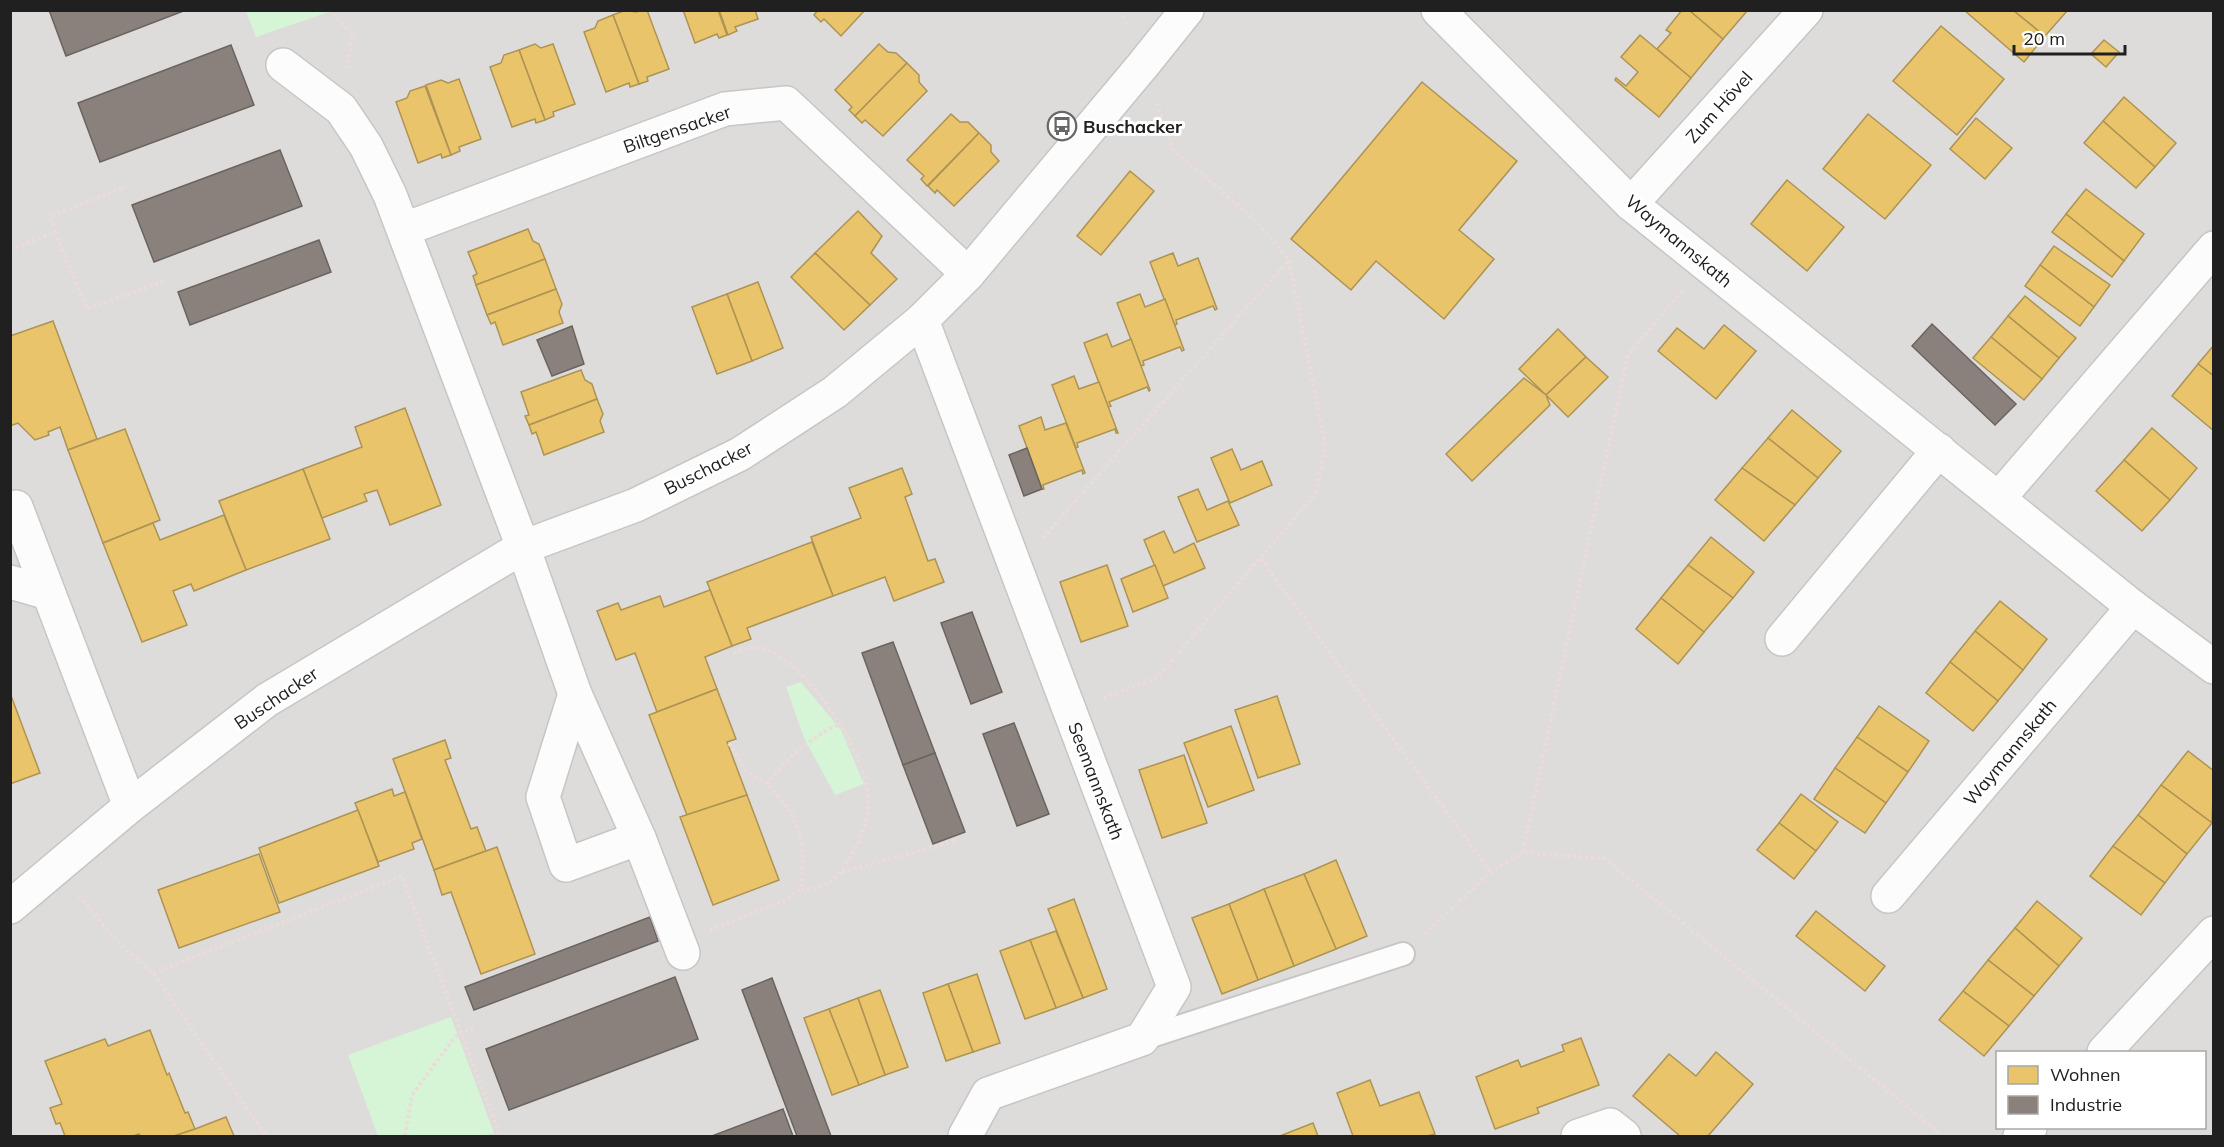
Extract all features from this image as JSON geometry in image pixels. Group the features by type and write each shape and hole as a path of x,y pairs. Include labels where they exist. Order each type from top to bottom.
{"street":[{"name":"Buschacker","path":"10,907 130,806 267,700 523,547 636,505 740,454 835,392 922,320 968,274 1143,65 1186,10"},
{"name":"Waymannskath","path":"1438,10 1631,204 2133,607 2214,667"},
{"name":"Zum Hövel","path":"1631,204 1806,10"},
{"path":"283,65 341,109 366,146 390,195 523,547 575,694 639,838 681,948"},
{"name":"Biltgensacker","path":"405,230 725,109 786,103 968,274"},
{"path":"1999,498 2214,248"},
{"name":"Seemannskath","path":"922,320 1174,987 1142,1039"},
{"path":"1782,639 1939,450"},
{"path":"10,509 16,507 130,806"},
{"path":"10,582 48,593"},
{"name":"Waymannskath","path":"1888,896 2133,607"},
{"path":"575,694 543,797 566,865 639,838"},
{"path":"2106,1051 2214,933"},
{"path":"965,1137 988,1095 1142,1039"},
{"path":"1578,1137 1610,1125 1624,1137"}],"lane":[{"path":"1142,1039 1403,954"}],"path":[{"path":"329,10 353,35 341,109"},
{"path":"1070,711 1158,677 1316,493 1325,444 1288,260 1255,220 1173,149 1121,10"},
{"path":"126,187 51,216 55,232 87,309 165,281"},
{"path":"10,250 55,232"},
{"path":"1016,569 1288,260"},
{"path":"1523,852 1628,355 1705,264"},
{"path":"1260,558 1491,872"},
{"path":"733,653 762,648 790,663 815,691 850,741 861,766 868,796 868,817 859,841 842,873"},
{"path":"767,784 782,764 802,746 839,724"},
{"path":"729,743 746,770 767,784 788,808 800,835 803,859 801,889"},
{"path":"681,948 784,902 801,889 812,890 842,873 955,840"},
{"path":"1403,954 1491,872 1523,852 1605,859 1943,1137"},
{"path":"56,869 121,945 153,973 266,1137"},
{"path":"153,973 402,876 500,1137"},
{"path":"405,1137 412,1095 458,1034 476,1028"}],"shaded area":[{"path":"10,11 2213,11 2213,1136 11,1136"}],"green space":[{"path":"246,10 332,11 256,37"},
{"path":"801,682 841,730 864,784 835,795 804,738 786,687"},
{"path":"451,1017 494,1133 484,1136 378,1136 348,1055"}],"building: Wohnen":[{"path":"626,10 635,12 647,10 669,69 647,77 648,81 639,84 613,15"},
{"path":"683,10 718,10 727,35 719,38 717,34 695,43"},
{"path":"719,10 755,10 758,19 735,27 737,31 728,35"},
{"path":"818,10 865,10 841,36 824,19 821,22 814,15"},
{"path":"1682,10 1689,10 1723,39 1691,78 1657,49 1671,33 1666,30"},
{"path":"1689,10 1748,10 1723,39"},
{"path":"1964,10 2013,10 2045,36 2024,62"},
{"path":"2013,10 2066,10 2067,11 2045,36"},
{"path":"613,15 639,84 630,87 629,83 606,92 584,32 595,28 598,21"},
{"path":"1941,26 2004,79 1957,135 1893,81"},
{"path":"1640,35 1691,78 1659,117 1615,80 1616,78 1626,86 1638,72 1621,57"},
{"path":"2104,40 2119,52 2106,67 2091,54"},
{"path":"535,44 541,48 553,44 575,104 553,112 554,116 545,120 519,50"},
{"path":"879,44 888,52 896,53 907,63 855,116 849,110 852,107 835,90"},
{"path":"519,50 545,120 536,123 535,119 512,127 490,67 501,63 504,55"},
{"path":"907,63 919,75 919,82 927,91 883,136 865,120 862,123 855,116"},
{"path":"459,79 481,139 459,147 460,151 451,155 426,85 441,80 448,83"},
{"path":"1422,82 1517,161 1459,230 1494,259 1444,319 1376,261 1351,290 1291,239"},
{"path":"425,86 451,155 442,158 441,154 418,163 396,102 407,98 410,91"},
{"path":"2124,97 2176,143 2155,167 2103,121"},
{"path":"951,114 960,122 968,122 979,133 927,186 921,179 924,176 907,160"},
{"path":"1868,114 1931,165 1885,219 1823,169"},
{"path":"1976,118 2012,148 1985,179 1950,149"},
{"path":"2103,121 2155,167 2136,188 2084,143"},
{"path":"979,133 991,145 991,152 999,161 954,206 937,190 935,193 928,186"},
{"path":"1130,171 1154,191 1101,255 1077,236"},
{"path":"1787,180 1844,227 1807,271 1751,224"},
{"path":"2086,189 2144,234 2124,261 2066,214"},
{"path":"858,211 882,236 871,253 897,279 870,305 815,253"},
{"path":"2066,214 2124,261 2112,277 2052,232"},
{"path":"528,229 533,241 539,244 545,259 476,285 473,276 477,274 468,252"},
{"path":"2054,246 2110,285 2094,307 2040,265"},
{"path":"815,253 870,305 844,330 791,277"},
{"path":"1173,253 1178,266 1198,258 1217,309 1215,310 1213,306 1176,320 1177,324 1174,325 1150,262"},
{"path":"545,259 556,289 487,315 476,285"},
{"path":"2040,265 2094,307 2080,326 2025,286"},
{"path":"758,282 783,348 752,361 727,294"},
{"path":"556,289 562,304 559,312 563,323 503,345 495,322 491,324 487,315"},
{"path":"727,294 752,361 717,374 692,307"},
{"path":"1140,294 1145,307 1165,299 1184,350 1182,351 1180,347 1143,361 1144,365 1141,366 1117,303"},
{"path":"2025,296 2076,338 2059,358 2008,316"},
{"path":"2008,316 2059,358 2042,379 1991,337"},
{"path":"53,321 97,439 68,450 60,427 48,432 49,435 35,440 18,423 10,426 10,336"},
{"path":"1724,325 1756,351 1716,399 1658,351 1677,328 1704,349"},
{"path":"1558,329 1586,357 1546,395 1519,369"},
{"path":"1107,334 1112,347 1131,339 1150,390 1147,387 1109,402 1111,406 1108,407 1084,343"},
{"path":"1991,337 2042,379 2024,400 1973,358"},
{"path":"2214,345 2214,376 2198,364"},
{"path":"1586,357 1608,377 1568,417 1546,395"},
{"path":"2198,364 2214,376 2214,431 2172,396"},
{"path":"581,370 585,380 592,384 597,399 529,425 525,416 529,415 521,392"},
{"path":"1074,376 1079,389 1099,382 1118,433 1115,429 1077,443 1076,448 1052,385"},
{"path":"1524,378 1546,395 1550,405 1472,481 1446,454"},
{"path":"597,399 603,414 600,421 604,432 544,455 536,432 532,434 529,425"},
{"path":"405,408 441,505 390,525 377,490 364,494 367,501 322,518 303,469 362,447 355,427"},
{"path":"1792,410 1841,451 1818,478 1768,438"},
{"path":"1041,417 1045,430 1066,423 1085,473 1083,474 1082,470 1043,485 1044,489 1042,489 1019,426"},
{"path":"2152,428 2197,468 2170,500 2124,460"},
{"path":"125,429 160,520 103,543 68,450"},
{"path":"1768,438 1818,478 1795,505 1742,468"},
{"path":"1232,449 1241,470 1262,461 1272,485 1230,503 1211,458"},
{"path":"2124,460 2170,500 2142,531 2096,491"},
{"path":"902,468 912,494 905,497 928,561 935,559 944,582 894,601 885,577 833,596 811,537 861,518 849,488"},
{"path":"1742,468 1795,505 1764,541 1715,500"},
{"path":"303,469 330,539 246,570 219,501"},
{"path":"1198,489 1207,510 1228,501 1239,525 1197,542 1178,497"},
{"path":"224,515 246,570 194,591 191,584 173,591 187,625 142,642 103,543 153,523 160,540"},
{"path":"1164,531 1174,553 1194,543 1205,568 1163,586 1144,540"},
{"path":"1711,537 1754,572 1733,598 1688,565"},
{"path":"812,542 833,596 747,628 751,639 732,646 707,582"},
{"path":"1107,565 1128,626 1081,642 1060,582"},
{"path":"1155,565 1168,598 1133,612 1121,579"},
{"path":"1688,565 1733,598 1704,632 1661,598"},
{"path":"710,590 732,646 705,657 717,689 657,712 635,653 616,660 597,611 618,603 621,610 660,596 664,607"},
{"path":"1661,598 1704,632 1678,664 1636,629"},
{"path":"2000,601 2047,639 2023,670 1975,631"},
{"path":"1975,631 2023,670 1998,701 1950,662"},
{"path":"1950,662 1998,701 1973,731 1926,693"},
{"path":"717,689 736,739 727,742 747,795 687,815 649,715"},
{"path":"10,693 40,773 10,784"},
{"path":"1277,696 1300,764 1258,778 1235,710"},
{"path":"1879,706 1929,741 1908,772 1857,737"},
{"path":"1231,726 1254,790 1208,807 1184,743"},
{"path":"1857,737 1908,772 1886,803 1835,768"},
{"path":"445,740 451,758 445,760 471,829 477,827 486,851 434,870 393,759"},
{"path":"2188,751 2214,771 2212,823 2161,785"},
{"path":"1184,755 1207,823 1162,838 1139,770"},
{"path":"1835,768 1886,803 1865,833 1814,799"},
{"path":"2161,785 2212,823 2187,854 2138,815"},
{"path":"392,789 394,796 405,792 422,839 412,843 414,849 378,862 355,803"},
{"path":"1801,794 1838,822 1816,851 1779,823"},
{"path":"747,795 779,880 713,905 680,817"},
{"path":"358,810 379,866 279,903 259,848"},
{"path":"2138,815 2187,854 2165,883 2113,846"},
{"path":"1779,823 1816,851 1794,879 1757,850"},
{"path":"2113,846 2165,883 2141,915 2090,876"},
{"path":"497,847 535,954 481,974 451,892 442,895 434,870"},
{"path":"259,854 280,912 179,948 158,890"},
{"path":"1336,860 1367,936 1336,949 1304,874"},
{"path":"1304,874 1336,949 1294,966 1264,889"},
{"path":"1264,889 1294,966 1258,980 1229,904"},
{"path":"1074,899 1107,989 1083,998 1048,909"},
{"path":"2037,901 2082,938 2059,966 2015,928"},
{"path":"1229,904 1258,980 1222,994 1192,918"},
{"path":"1816,911 1885,966 1865,991 1796,936"},
{"path":"2015,928 2059,966 2034,996 1988,960"},
{"path":"1056,931 1083,998 1056,1008 1030,940"},
{"path":"1030,940 1056,1008 1025,1019 1000,951"},
{"path":"1988,960 2034,996 2009,1026 1963,991"},
{"path":"977,974 1000,1043 973,1052 948,984"},
{"path":"948,984 973,1052 946,1061 923,993"},
{"path":"880,990 908,1067 885,1075 858,998"},
{"path":"1963,991 2009,1026 1984,1056 1939,1020"},
{"path":"858,998 885,1075 859,1085 829,1009"},
{"path":"829,1009 859,1085 832,1095 804,1018"},
{"path":"150,1030 167,1075 169,1073 185,1113 188,1112 195,1129 174,1136 140,1136 139,1134 133,1136 65,1136 60,1123 56,1124 50,1108 62,1104 45,1061 105,1039 108,1046"},
{"path":"1581,1038 1599,1085 1537,1108 1539,1113 1495,1129 1476,1077 1518,1060 1521,1067 1564,1051 1562,1045"},
{"path":"1716,1052 1753,1084 1708,1136 1680,1136 1633,1096 1669,1054 1696,1076"},
{"path":"1370,1080 1380,1106 1419,1092 1435,1134 1427,1136 1353,1136 1337,1093"},
{"path":"226,1117 234,1136 174,1136 195,1129"},
{"path":"1313,1123 1318,1136 1280,1136"}],"building: Industrie":[{"path":"49,10 186,10 66,56"},
{"path":"231,45 254,105 100,162 78,103"},
{"path":"280,150 302,206 154,262 132,205"},
{"path":"319,240 331,272 190,325 178,292"},
{"path":"1932,324 2016,404 1995,425 1912,346"},
{"path":"572,326 584,364 552,376 537,340"},
{"path":"1027,448 1042,489 1024,496 1009,455"},
{"path":"972,612 1002,692 971,704 941,623"},
{"path":"893,642 935,753 903,765 862,653"},
{"path":"1014,723 1049,814 1017,826 983,734"},
{"path":"935,753 965,832 933,844 903,765"},
{"path":"650,917 658,941 474,1010 465,987"},
{"path":"675,977 698,1039 509,1110 486,1049"},
{"path":"772,978 831,1136 797,1136 742,990"},
{"path":"783,1109 793,1136 712,1136"}],"place":[{"name":"Buschacker","path":"1062,126"}]}
